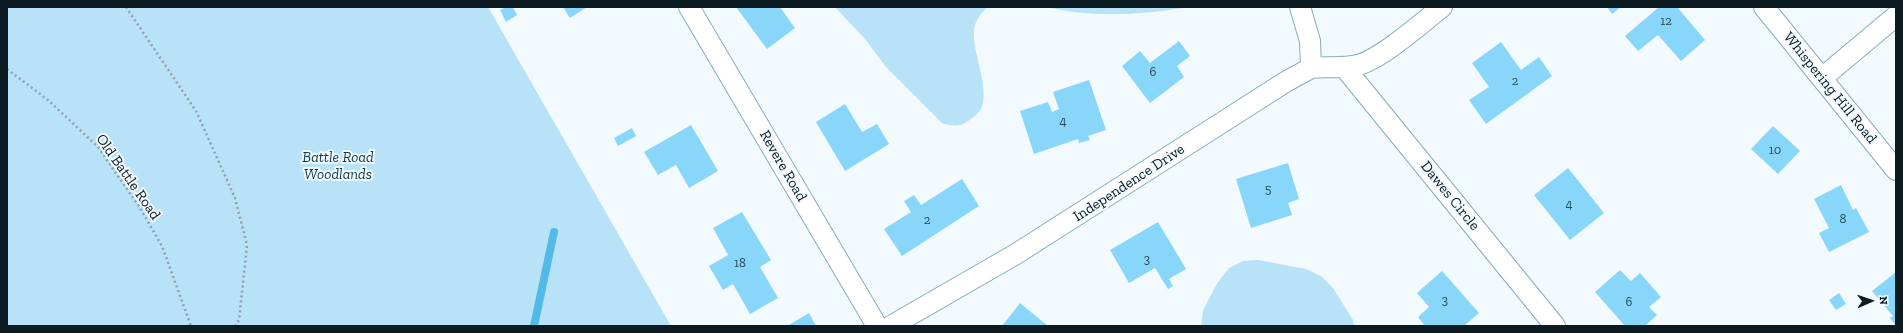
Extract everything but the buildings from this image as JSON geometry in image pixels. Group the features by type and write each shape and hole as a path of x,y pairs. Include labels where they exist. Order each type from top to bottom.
{"street":[{"name":"Revere Road","path":"689,7 877,326"},
{"path":"1300,7 1310,41 1311,68 1344,67 1357,65 1372,59 1406,36 1442,7"},
{"name":"Whispering Hill Road","path":"1764,7 1896,170"},
{"path":"1822,78 1896,16"},
{"name":"Dawes Circle","path":"1344,67 1555,326"},
{"name":"Independence Drive","path":"891,326 1016,254 1287,81 1311,68"}],"path":[{"path":"126,7 196,111 235,198 247,245 239,320 235,326"},
{"name":"Old Battle Road","path":"7,69 48,100 98,148 140,208 162,246 190,326"}],"green space":[{"name":"Battle Road Woodlands","path":"7,7 488,7 671,326 7,326"},
{"path":"835,7 988,7 977,20 974,27 975,44 984,94 980,111 973,118 959,125 948,125 942,123 886,67 865,39"},
{"path":"1046,7 1189,7 1153,12 1100,14 1082,13"},
{"path":"1258,260 1306,269 1321,276 1333,288 1353,320 1354,326 1201,326 1203,310 1218,282 1229,268 1243,261"}],"waterway":[{"path":"534,326 554,232"}]}
